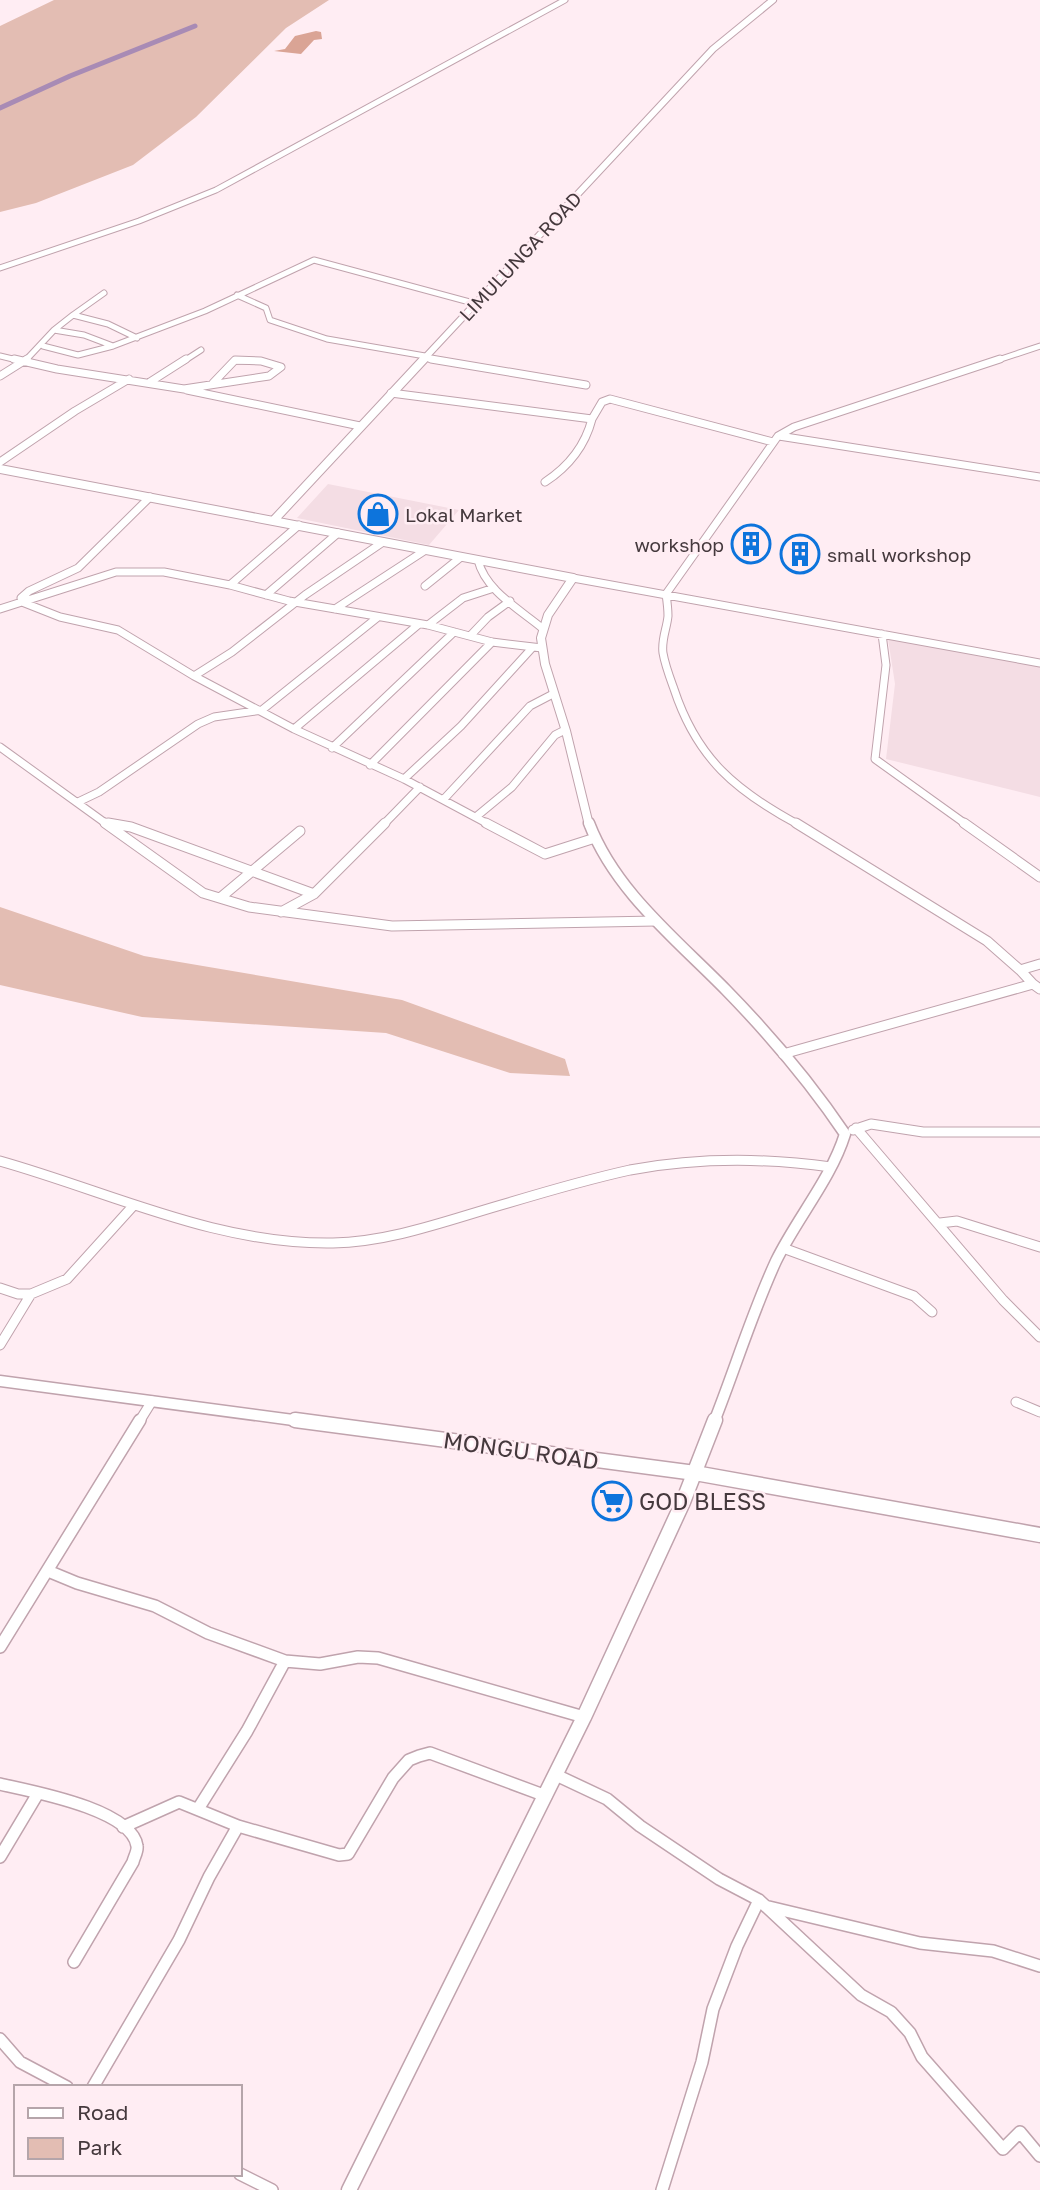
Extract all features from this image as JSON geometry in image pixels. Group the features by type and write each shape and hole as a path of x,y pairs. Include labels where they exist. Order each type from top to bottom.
{"main road":[{"name":"LIMULUNGA ROAD","path":"274,520 713,49 773,0"},
{"path":"0,469 573,578 542,628 537,648 565,730 580,799 595,838 606,858 656,921 709,972 851,1131 783,1248 695,1473 584,1717 349,2190"},
{"name":"MONGU ROAD","path":"0,1381 695,1473 1040,1535"}],"street":[{"path":"0,268 139,221 216,190 565,0"},
{"path":"43,346 83,355 113,346 314,260 477,304"},
{"path":"0,376 25,362 43,346 54,330 104,293"},
{"path":"237,295 266,308 270,320 285,327 367,346 586,385"},
{"path":"73,315 108,324 137,338"},
{"path":"85,335 108,324"},
{"path":"54,330 85,335 113,346"},
{"path":"1037,986 987,941 821,836 766,807 720,771 700,748 678,701 663,655 668,615 666,594 738,497 776,439 794,427 1040,346"},
{"path":"150,382 201,350"},
{"path":"0,356 150,382 234,402 360,426"},
{"path":"184,389 269,376 281,367 261,361 235,360 213,383"},
{"path":"0,462 75,411 129,379"},
{"path":"391,393 592,419"},
{"path":"545,482 557,475 571,458 589,432 592,419 602,401 610,399 776,439 1040,477"},
{"path":"22,602 20,598 29,591 78,568 150,497"},
{"path":"230,585 299,525"},
{"path":"266,594 338,533"},
{"path":"194,676 232,652 296,602 383,542"},
{"path":"335,609 424,551"},
{"path":"425,586 461,558"},
{"path":"478,561 478,566 494,588 542,628"},
{"path":"0,609 126,571 164,572 296,602 428,625 492,642 537,648"},
{"path":"573,578 1040,663"},
{"path":"428,625 463,598 494,588"},
{"path":"470,636 488,617 509,601"},
{"path":"22,602 60,617 118,630 194,676 294,729 404,779 545,854 595,838"},
{"path":"78,802 99,792 198,724 214,718 262,710 378,617"},
{"path":"294,729 419,624"},
{"path":"332,748 454,632"},
{"path":"882,634 887,654 886,673 874,740 875,759 1040,877"},
{"path":"370,765 492,642"},
{"path":"404,779 461,726 537,648"},
{"path":"444,799 530,706 553,694"},
{"path":"477,816 512,787 555,735 565,730"},
{"path":"0,747 189,885 220,898 281,912 423,927 656,921"},
{"path":"281,912 314,894 420,787"},
{"path":"106,822 131,827 314,894"},
{"path":"220,898 300,831"},
{"path":"1020,970 1040,964"},
{"path":"783,1054 1037,986"},
{"path":"1040,1132 923,1132 871,1124 851,1131 940,1223 1003,1300 1040,1337"},
{"path":"0,1161 36,1170 133,1206 206,1228 277,1242 365,1242 632,1170 696,1162 731,1164 757,1161 831,1167"},
{"path":"0,1288 18,1294 31,1294 67,1279 133,1206"},
{"path":"940,1223 957,1221 1040,1247"},
{"path":"783,1248 914,1296 932,1312"},
{"path":"0,1345 31,1294"},
{"path":"0,1647 152,1401"},
{"path":"1016,1402 1040,1412"},
{"path":"48,1571 77,1583 155,1606 208,1633 285,1661 320,1664 358,1657 378,1658 584,1717"},
{"path":"198,1809 247,1731 285,1661"},
{"path":"123,1827 179,1802 238,1826 339,1855 348,1854 393,1778 409,1760 429,1754 546,1796"},
{"path":"556,1775 607,1799 640,1826 708,1872 762,1904 862,1995 891,2012 910,2033 922,2057 1003,2149 1020,2132 1040,2156"},
{"path":"0,1784 79,1803 101,1812 134,1836 137,1847 133,1862 74,1962"},
{"path":"0,1857 37,1795"},
{"path":"94,2085 179,1940 209,1877 238,1826"},
{"path":"762,1904 920,1942 993,1951 1040,1966"},
{"path":"662,2190 702,2062 713,2009 737,1946 762,1904"},
{"path":"0,2039 20,2062 63,2085"},
{"path":"242,2175 272,2190"}],"shaded area":[{"path":"321,32 322,39 314,40 301,54 274,51 285,49 295,36"},
{"name":"Lokal Market","path":"328,484 459,510 429,545 297,518"},
{"path":"888,639 1040,666 1040,797 886,759 895,684"}],"green space":[{"path":"54,0 329,0 286,28 196,117 133,165 36,203 0,212 0,26"},
{"path":"0,907 144,956 402,1000 565,1059 570,1076 510,1073 386,1033 142,1017 0,985"}],"waterway":[{"path":"0,108 70,76 195,26"}],"place":[{"name":"Lokal Market","path":"378,514"},
{"name":"workshop","path":"751,544"},
{"name":"small workshop","path":"800,554"},
{"name":"GOD BLESS","path":"612,1501"}]}
